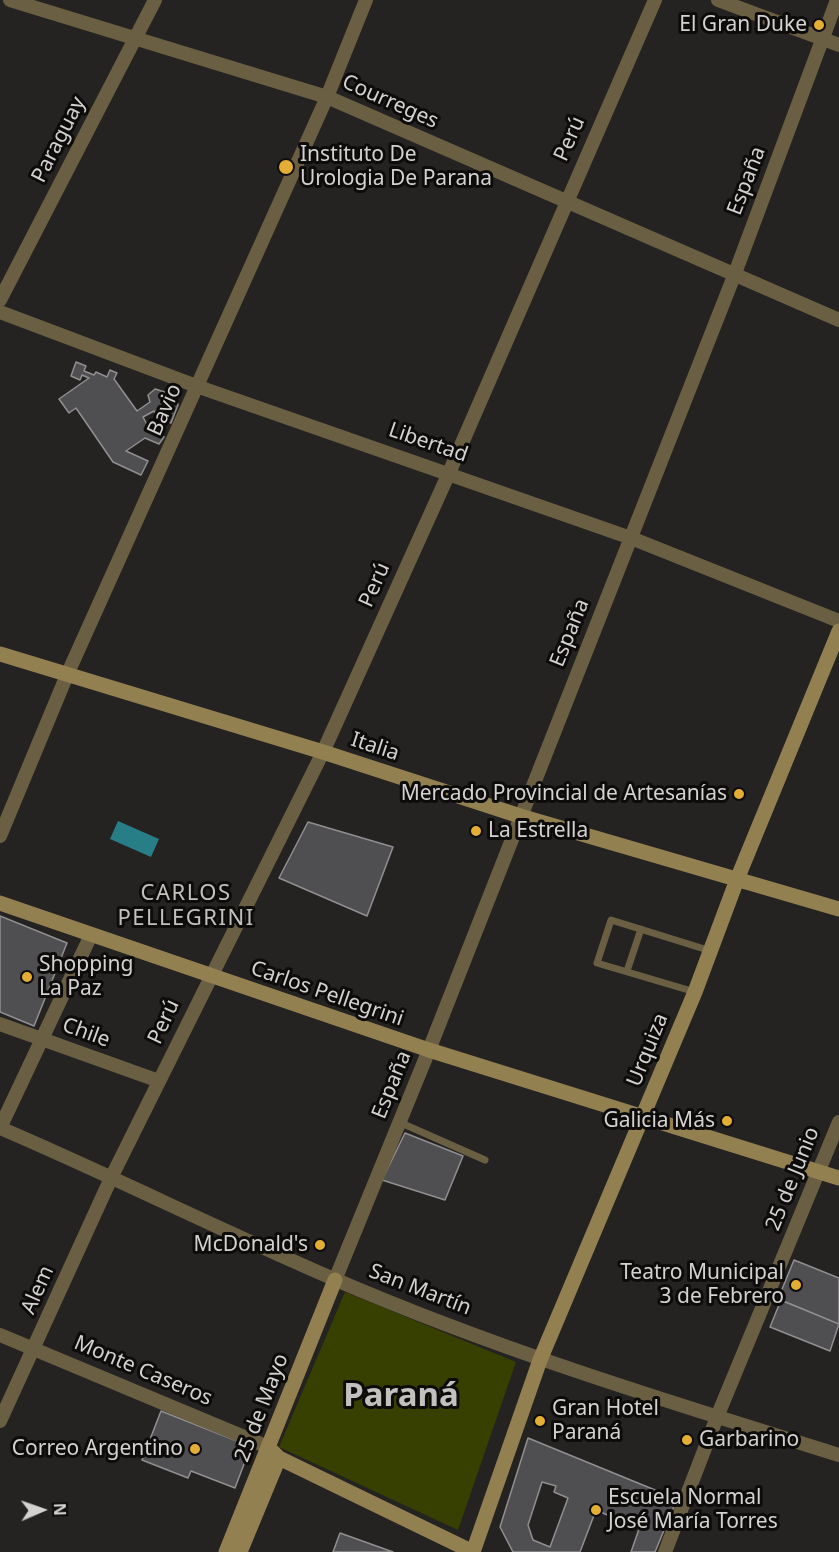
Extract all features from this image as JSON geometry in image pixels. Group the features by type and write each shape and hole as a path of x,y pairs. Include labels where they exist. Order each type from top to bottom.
{"street":[{"name":"Courreges","path":"10,0 327,97 839,320"},
{"name":"Paraguay","path":"0,300 155,0"},
{"name":"Bavio","path":"0,836 67,675 199,387 327,97 366,0"},
{"name":"Perú","path":"112,1176 209,976 323,752 449,473 565,202 655,0"},
{"path":"718,0 839,45"},
{"name":"España","path":"335,1280 429,1050 734,276 837,0"},
{"name":"Libertad","path":"0,312 199,387 631,538 839,621"},
{"name":"Urquiza","path":"473,1552 540,1360 695,992 738,878 839,631"},
{"name":"Italia","path":"0,654 323,752 520,816 839,909"},
{"name":"Carlos Pellegrini","path":"0,903 429,1050 839,1178"},
{"path":"0,1128 91,935"},
{"name":"Chile","path":"0,1024 159,1081"},
{"name":"25 de Junio","path":"665,1552 717,1417 839,1122"},
{"name":"San Martín","path":"0,1128 112,1176 335,1280 540,1360 839,1455"},
{"name":"Alem","path":"0,1421 112,1176"},
{"name":"25 de Mayo","path":"226,1552 335,1280"},
{"name":"Monte Caseros","path":"0,1335 268,1447"},
{"path":"268,1447 279,1458 473,1552"},
{"name":"25 de Mayo","path":"240,1552 279,1458"}],"lane":[{"path":"695,992 597,963 611,920 711,951"},
{"path":"627,971 641,929"},
{"path":"399,1122 485,1160"}],"green space":[{"path":"345,1292 516,1362 458,1530 279,1447"}],"water":[{"path":"118,821 159,839 151,857 110,839"}],"building":[{"path":"76,362 86,366 84,371 94,375 96,372 107,377 110,370 117,373 114,379 137,411 150,402 148,395 155,389 175,395 178,405 171,423 157,417 154,411 143,417 151,432 164,437 159,444 145,438 126,451 148,461 141,475 113,462 76,408 69,413 59,399 89,378 82,375 80,380 71,376"},
{"path":"308,822 393,847 367,916 279,878"},
{"name":"Shopping La Paz","path":"0,916 67,943 34,1026 0,1012"},
{"path":"405,1133 463,1156 445,1200 382,1180"},
{"path":"794,1260 839,1278 839,1324 778,1299"},
{"path":"781,1300 839,1324 830,1351 770,1327"},
{"name":"Correo Argentino","path":"161,1411 242,1443 247,1456 235,1488 191,1471 188,1478 142,1460"},
{"name":"Escuela Normal José María Torres","path":"528,1438 677,1499 655,1552 631,1552 639,1529 596,1510 580,1552 513,1552 500,1527","holes":["542,1482 556,1486 554,1492 568,1498 550,1547 533,1540 528,1525"]},
{"path":"340,1533 393,1552 333,1552"}],"place":[{"name":"El Gran Duke","path":"819,25"},
{"name":"Instituto De Urologia De Parana","path":"286,167"},
{"name":"Mercado Provincial de Artesanías","path":"739,794"},
{"name":"La Estrella","path":"476,831"},
{"name":"Shopping La Paz","path":"27,977"},
{"name":"Galicia Más","path":"727,1121"},
{"name":"McDonald's","path":"320,1245"},
{"name":"Teatro Municipal 3 de Febrero","path":"796,1285"},
{"name":"Gran Hotel Paraná","path":"540,1421"},
{"name":"Garbarino","path":"687,1440"},
{"name":"Correo Argentino","path":"195,1449"},
{"name":"Escuela Normal José María Torres","path":"596,1510"}],"district":[{"name":"CARLOS PELLEGRINI","path":"186,906"},
{"name":"Paraná","path":"401,1397"}]}
